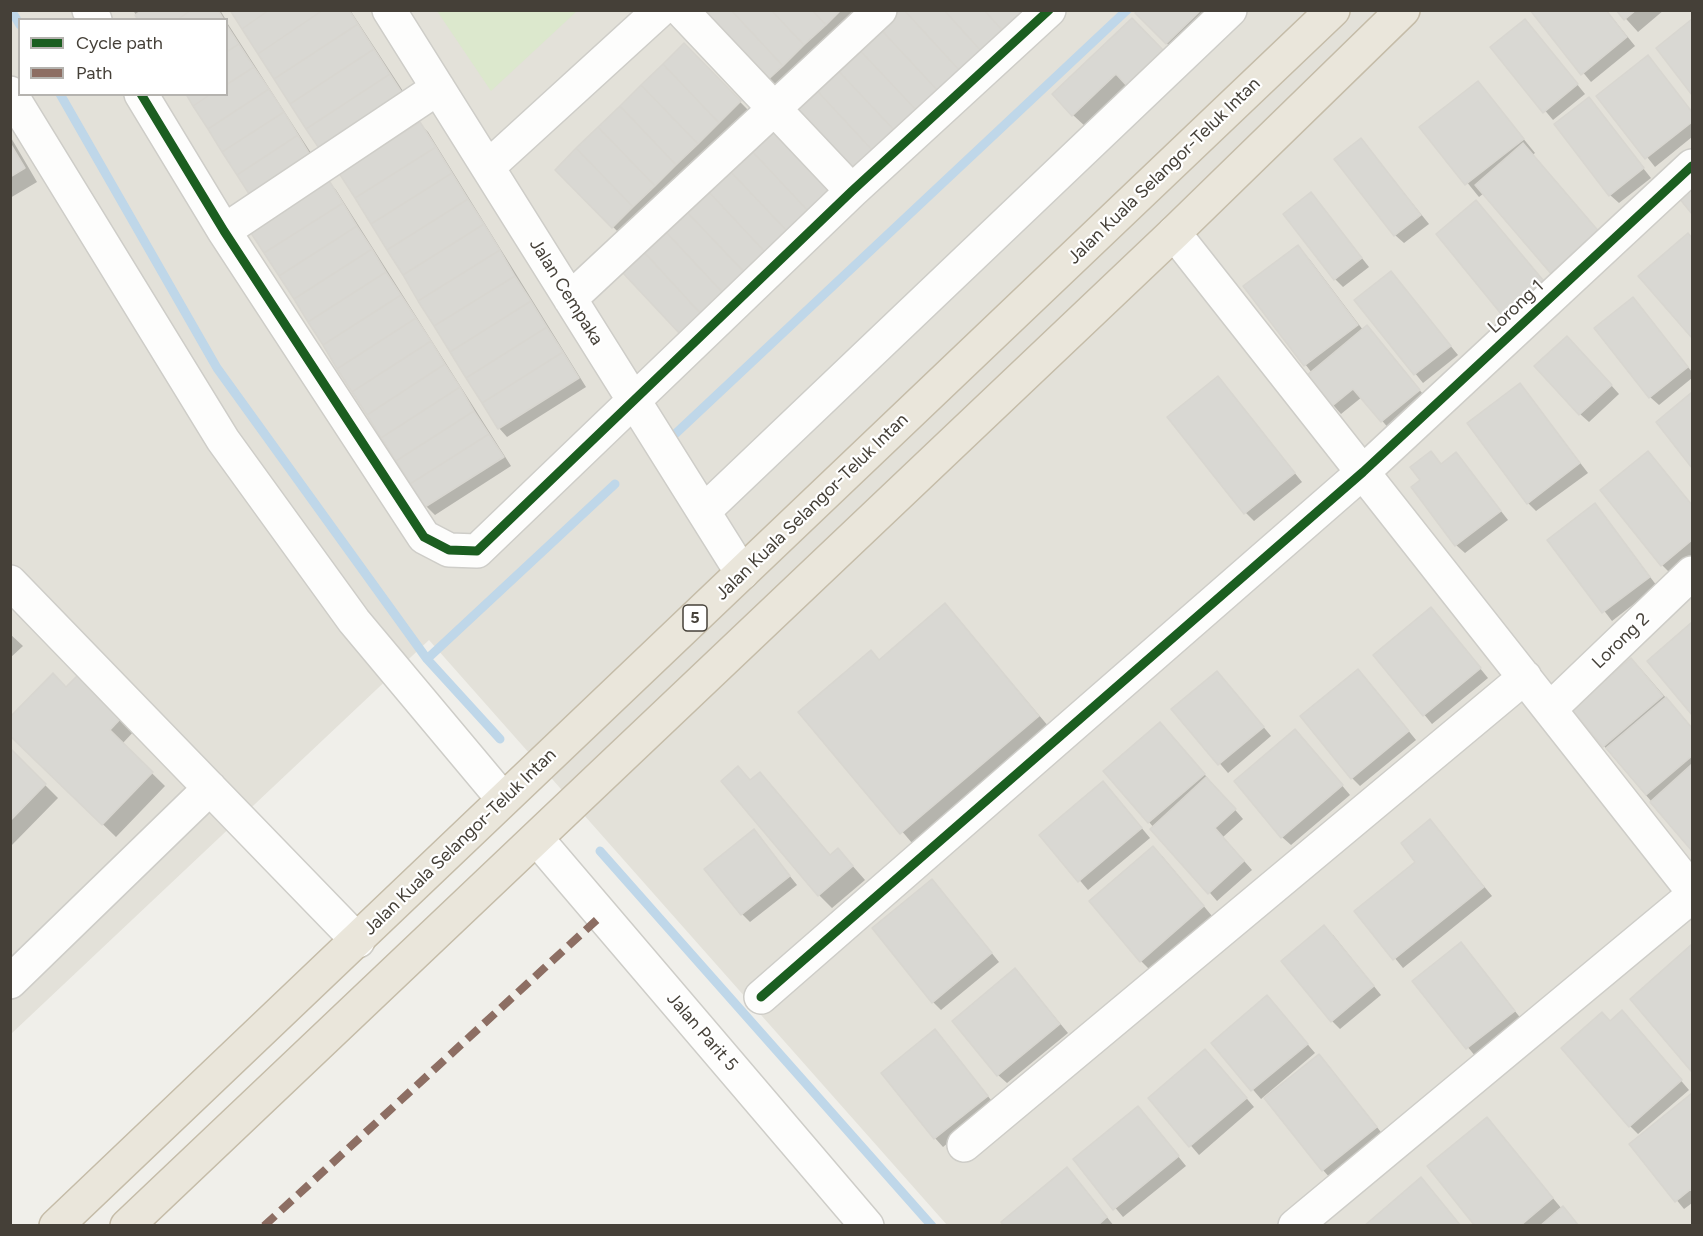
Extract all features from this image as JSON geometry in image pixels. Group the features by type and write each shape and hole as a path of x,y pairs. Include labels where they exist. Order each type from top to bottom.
{"highway":[{"name":"Jalan Kuala Selangor-Teluk Intan","path":"56,1226 358,941 503,799 1333,10"},
{"path":"127,1226 1174,232 1403,10"}],"street":[{"name":"Jalan Cempaka","path":"389,10 742,573"},
{"path":"488,167 660,10"},
{"path":"681,10 852,191"},
{"path":"570,299 880,10"},
{"path":"142,96 224,231 424,537 449,550 477,551 852,191 1049,10"},
{"path":"704,511 1230,10"},
{"path":"224,231 438,88"},
{"path":"10,93 223,440 354,621 503,799"},
{"name":"Lorong 1","path":"761,997 1363,472 1692,166"},
{"path":"1174,232 1692,890"},
{"name":"Lorong 2","path":"1550,709 1692,573"},
{"path":"10,582 358,941"},
{"path":"964,1145 1525,677"},
{"path":"10,982 210,788"},
{"name":"Jalan Parit 5","path":"537,838 867,1226"},
{"path":"1295,1226 1692,896"}],"shaded area":[{"path":"11,11 1692,11 1692,1225 947,1225 429,640 11,1034"}],"green space":[{"path":"437,11 577,11 491,91"}],"building":[{"path":"142,10 191,10 180,18 137,18 135,15"},
{"path":"191,10 218,10 223,18 180,18"},
{"path":"230,10 269,10 242,29"},
{"path":"269,10 323,10 258,54 242,29"},
{"path":"323,10 349,10 358,24 274,79 258,54"},
{"path":"694,10 731,10 783,66 761,86"},
{"path":"731,10 771,10 804,45 783,66"},
{"path":"771,10 812,10 826,25 804,45"},
{"path":"812,10 841,10 826,25"},
{"path":"885,10 904,10 960,71 938,91 873,21"},
{"path":"904,10 944,10 981,51 960,71"},
{"path":"944,10 984,10 1002,30 981,51"},
{"path":"984,10 1024,10 1002,30"},
{"path":"1138,10 1201,10 1166,44 1135,13"},
{"path":"1530,10 1606,10 1627,37 1581,75"},
{"path":"1616,10 1636,10 1624,20"},
{"path":"1132,18 1165,52 1128,87 1116,74 1072,116 1052,94"},
{"path":"1525,19 1578,84 1543,113 1490,47"},
{"path":"1692,19 1692,95 1656,48"},
{"path":"873,21 938,91 917,111 852,42"},
{"path":"358,24 374,49 290,104 274,79"},
{"path":"228,27 239,44 228,51"},
{"path":"852,42 917,111 895,131 830,62"},
{"path":"684,43 741,101 719,123 663,64"},
{"path":"239,44 254,67 228,84 228,51"},
{"path":"374,49 390,74 306,129 290,104"},
{"path":"1648,55 1692,112 1692,122 1645,159 1596,96"},
{"path":"830,62 895,131 873,151 809,82"},
{"path":"663,64 719,123 698,144 641,85"},
{"path":"254,67 269,89 208,129 193,106 208,96 228,96 228,84"},
{"path":"390,74 406,99 323,154 306,129"},
{"path":"1478,81 1524,139 1465,185 1419,127"},
{"path":"809,82 873,151 852,171 787,102"},
{"path":"641,85 698,144 676,165 620,106"},
{"path":"269,89 284,112 222,152 208,129"},
{"path":"187,96 208,96 193,106"},
{"path":"1589,97 1644,168 1609,196 1554,124"},
{"path":"620,106 676,165 655,186 598,127"},
{"path":"284,112 298,135 237,175 222,152"},
{"path":"420,122 436,147 355,198 339,173"},
{"path":"598,127 655,186 633,207 576,148"},
{"path":"772,129 830,191 808,211 751,150"},
{"path":"298,135 312,158 251,197 237,175"},
{"path":"1361,138 1421,215 1394,236 1334,159"},
{"path":"10,143 25,168 10,177"},
{"path":"1523,143 1601,234 1553,276 1475,185"},
{"path":"436,147 452,173 371,224 355,198"},
{"path":"576,148 633,207 612,228 555,170"},
{"path":"751,150 808,211 787,231 729,170"},
{"path":"729,170 787,231 765,252 708,191"},
{"path":"452,173 468,199 387,250 371,224"},
{"path":"328,179 343,203 264,253 249,230"},
{"path":"1692,187 1692,214 1679,198"},
{"path":"708,191 765,252 744,272 686,211"},
{"path":"1311,192 1362,258 1334,280 1283,214"},
{"path":"468,199 484,224 403,275 387,250"},
{"path":"1476,200 1543,280 1502,315 1436,234"},
{"path":"343,203 357,226 279,276 264,253"},
{"path":"686,211 744,272 723,293 665,231"},
{"path":"484,224 500,250 418,301 403,275"},
{"path":"357,226 372,249 294,299 279,276"},
{"path":"665,231 723,293 701,314 644,252"},
{"path":"1688,233 1692,238 1692,338 1638,276"},
{"path":"1298,245 1358,325 1304,366 1243,286"},
{"path":"372,249 386,272 308,322 294,299"},
{"path":"500,250 515,276 434,326 418,301"},
{"path":"644,252 701,314 680,334 622,272"},
{"path":"1391,271 1451,346 1414,375 1354,300"},
{"path":"386,272 401,295 323,345 308,322"},
{"path":"515,276 531,301 450,352 434,326"},
{"path":"401,295 416,318 337,369 323,345"},
{"path":"1633,297 1688,367 1649,398 1594,328"},
{"path":"531,301 547,327 466,378 450,352"},
{"path":"416,318 431,341 352,392 337,369"},
{"path":"1367,325 1420,390 1381,422 1353,389 1331,407 1306,376"},
{"path":"547,327 563,352 482,403 466,378"},
{"path":"1567,336 1612,385 1579,415 1534,366"},
{"path":"431,341 445,364 367,415 352,392"},
{"path":"563,352 579,378 498,429 482,403"},
{"path":"445,364 460,387 381,438 367,415"},
{"path":"1218,376 1295,473 1244,514 1167,417"},
{"path":"1520,383 1580,463 1527,504 1467,423"},
{"path":"460,387 474,411 396,461 381,438"},
{"path":"1692,392 1692,468 1656,422"},
{"path":"474,411 489,434 410,484 396,461"},
{"path":"489,434 504,457 425,507 410,484"},
{"path":"1431,451 1441,464 1456,452 1501,511 1455,546 1411,487 1420,480 1410,467"},
{"path":"1648,451 1692,505 1692,540 1661,566 1600,490"},
{"path":"1595,503 1650,577 1602,613 1547,540"},
{"path":"945,603 1039,716 900,834 798,712 871,650 879,660"},
{"path":"1431,607 1481,668 1423,716 1373,655"},
{"path":"1692,622 1692,715 1647,661"},
{"path":"1631,658 1663,696 1603,747 1571,709"},
{"path":"1358,669 1409,731 1351,779 1300,716"},
{"path":"1217,671 1264,727 1218,765 1171,709"},
{"path":"53,673 66,687 80,673 124,715 110,730 153,772 102,825 10,736 10,717"},
{"path":"1666,697 1692,728 1692,756 1646,795 1606,748"},
{"path":"1160,722 1205,774 1148,823 1103,771"},
{"path":"1295,729 1343,785 1281,838 1234,781"},
{"path":"10,748 46,784 10,821"},
{"path":"1692,764 1692,851 1650,802"},
{"path":"738,766 750,780 760,772 830,855 838,848 853,866 818,896 721,781"},
{"path":"1206,777 1236,809 1215,828 1244,861 1208,894 1150,829"},
{"path":"1103,781 1142,828 1078,882 1039,835"},
{"path":"1430,819 1484,887 1393,960 1354,911 1415,862 1401,843"},
{"path":"754,829 790,876 741,915 704,869"},
{"path":"1153,846 1204,906 1140,962 1089,901"},
{"path":"932,879 992,953 932,1003 872,928"},
{"path":"1324,925 1374,986 1331,1022 1281,961"},
{"path":"1461,942 1515,1011 1466,1049 1412,981"},
{"path":"1692,944 1692,1069 1691,1071 1630,999"},
{"path":"1015,968 1060,1024 997,1076 952,1021"},
{"path":"1267,995 1308,1044 1251,1091 1211,1043"},
{"path":"1622,1010 1682,1080 1629,1127 1561,1048 1602,1012 1610,1021"},
{"path":"935,1029 988,1096 934,1139 881,1073"},
{"path":"1205,1049 1247,1098 1189,1147 1148,1098"},
{"path":"1319,1054 1377,1127 1322,1171 1264,1098"},
{"path":"1692,1093 1692,1192 1691,1189 1675,1202 1629,1144"},
{"path":"1138,1106 1179,1156 1113,1210 1073,1159"},
{"path":"1487,1117 1553,1198 1520,1226 1475,1226 1427,1166"},
{"path":"1067,1167 1107,1217 1097,1226 1004,1226 1001,1222"},
{"path":"1421,1177 1461,1226 1364,1226"},
{"path":"1563,1206 1579,1226 1540,1226"}],"waterway":[{"path":"11,10 18,22"},
{"path":"673,436 1127,10"},
{"path":"61,96 217,368 427,659 500,739"},
{"path":"427,659 615,484"},
{"path":"600,851 932,1226"}],"marked path":[{"path":"264,1226 602,915"}],"cycle path":[{"path":"142,96 224,231 424,537 449,550 477,551 852,191 1049,10"},
{"path":"761,997 1363,472 1692,166"}]}
